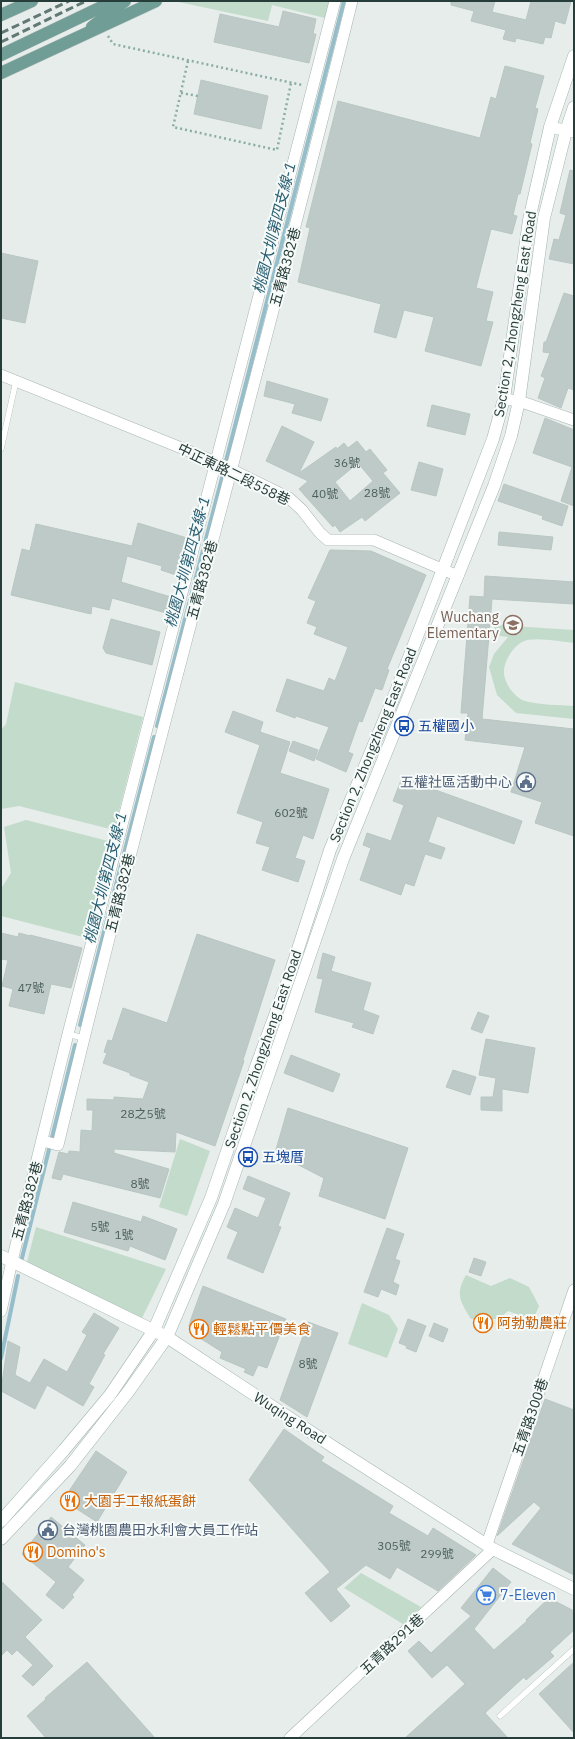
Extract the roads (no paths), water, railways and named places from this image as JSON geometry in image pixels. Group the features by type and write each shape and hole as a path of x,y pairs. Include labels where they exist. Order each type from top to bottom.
{"main road":[{"path":"1,15 31,1"},
{"path":"1,55 114,1"},
{"path":"73,41 124,1"},
{"path":"1,73 73,41 156,1"},
{"name":"Section 2, Zhongzheng East Road","path":"1,1521 110,1395 154,1330 211,1198 257,1064 288,980 330,850 444,570 493,439 504,399 529,220 550,127 574,56"},
{"name":"Section 2, Zhongzheng East Road","path":"1,1539 70,1466 128,1392 167,1337 224,1204 343,859 494,486 511,436 519,401 544,218 570,131 574,107"},
{"name":"Wuqing Road","path":"6,1258 167,1337 335,1448 490,1547 574,1589"}],"street":[{"name":"五青路382巷","path":"1,1311 6,1258 43,1141 68,1034 335,1"},
{"name":"五青路382巷","path":"43,1141 58,1145 83,1038 161,732 295,229 352,1"},
{"path":"550,127 570,131"},
{"name":"中正東路二段558巷","path":"1,374 216,462 289,498 302,510 320,533 328,540 374,540 458,576"},
{"path":"504,399 519,401 574,420"},
{"name":"五青路300巷","path":"490,1547 574,1290"},
{"name":"五青路291巷","path":"290,1738 490,1547"}],"lane":[{"path":"1,449 16,381"},
{"path":"147,728 161,732"},
{"path":"68,1034 83,1038"},
{"path":"500,1716 574,1649"}],"waterway":[{"name":"桃園大圳第四支線-1","path":"226,461 344,1"},
{"name":"桃園大圳第四支線-1","path":"157,726 223,474"},
{"name":"桃園大圳第四支線-1","path":"80,1025 154,737"},
{"name":"桃園大圳第四支線-1","path":"21,1262 75,1045"},
{"name":"桃園大圳第四支線-1","path":"1,1358 18,1276"}],"railway":[{"path":"1,33 69,1"},
{"path":"1,42 86,1"}],"place":[{"name":"Wuchang Elementary","path":"513,625"},
{"name":"五權國小","path":"404,726"},
{"name":"五權社區活動中心","path":"526,782"},
{"name":"五塊厝","path":"248,1157"},
{"name":"阿勃勒農莊","path":"483,1323"},
{"name":"輕鬆點平價美食","path":"199,1329"},
{"name":"大園手工報紙蛋餅","path":"70,1501"},
{"name":"台灣桃園農田水利會大員工作站","path":"48,1530"},
{"name":"Domino's","path":"33,1552"},
{"name":"7-Eleven","path":"486,1595"}]}
